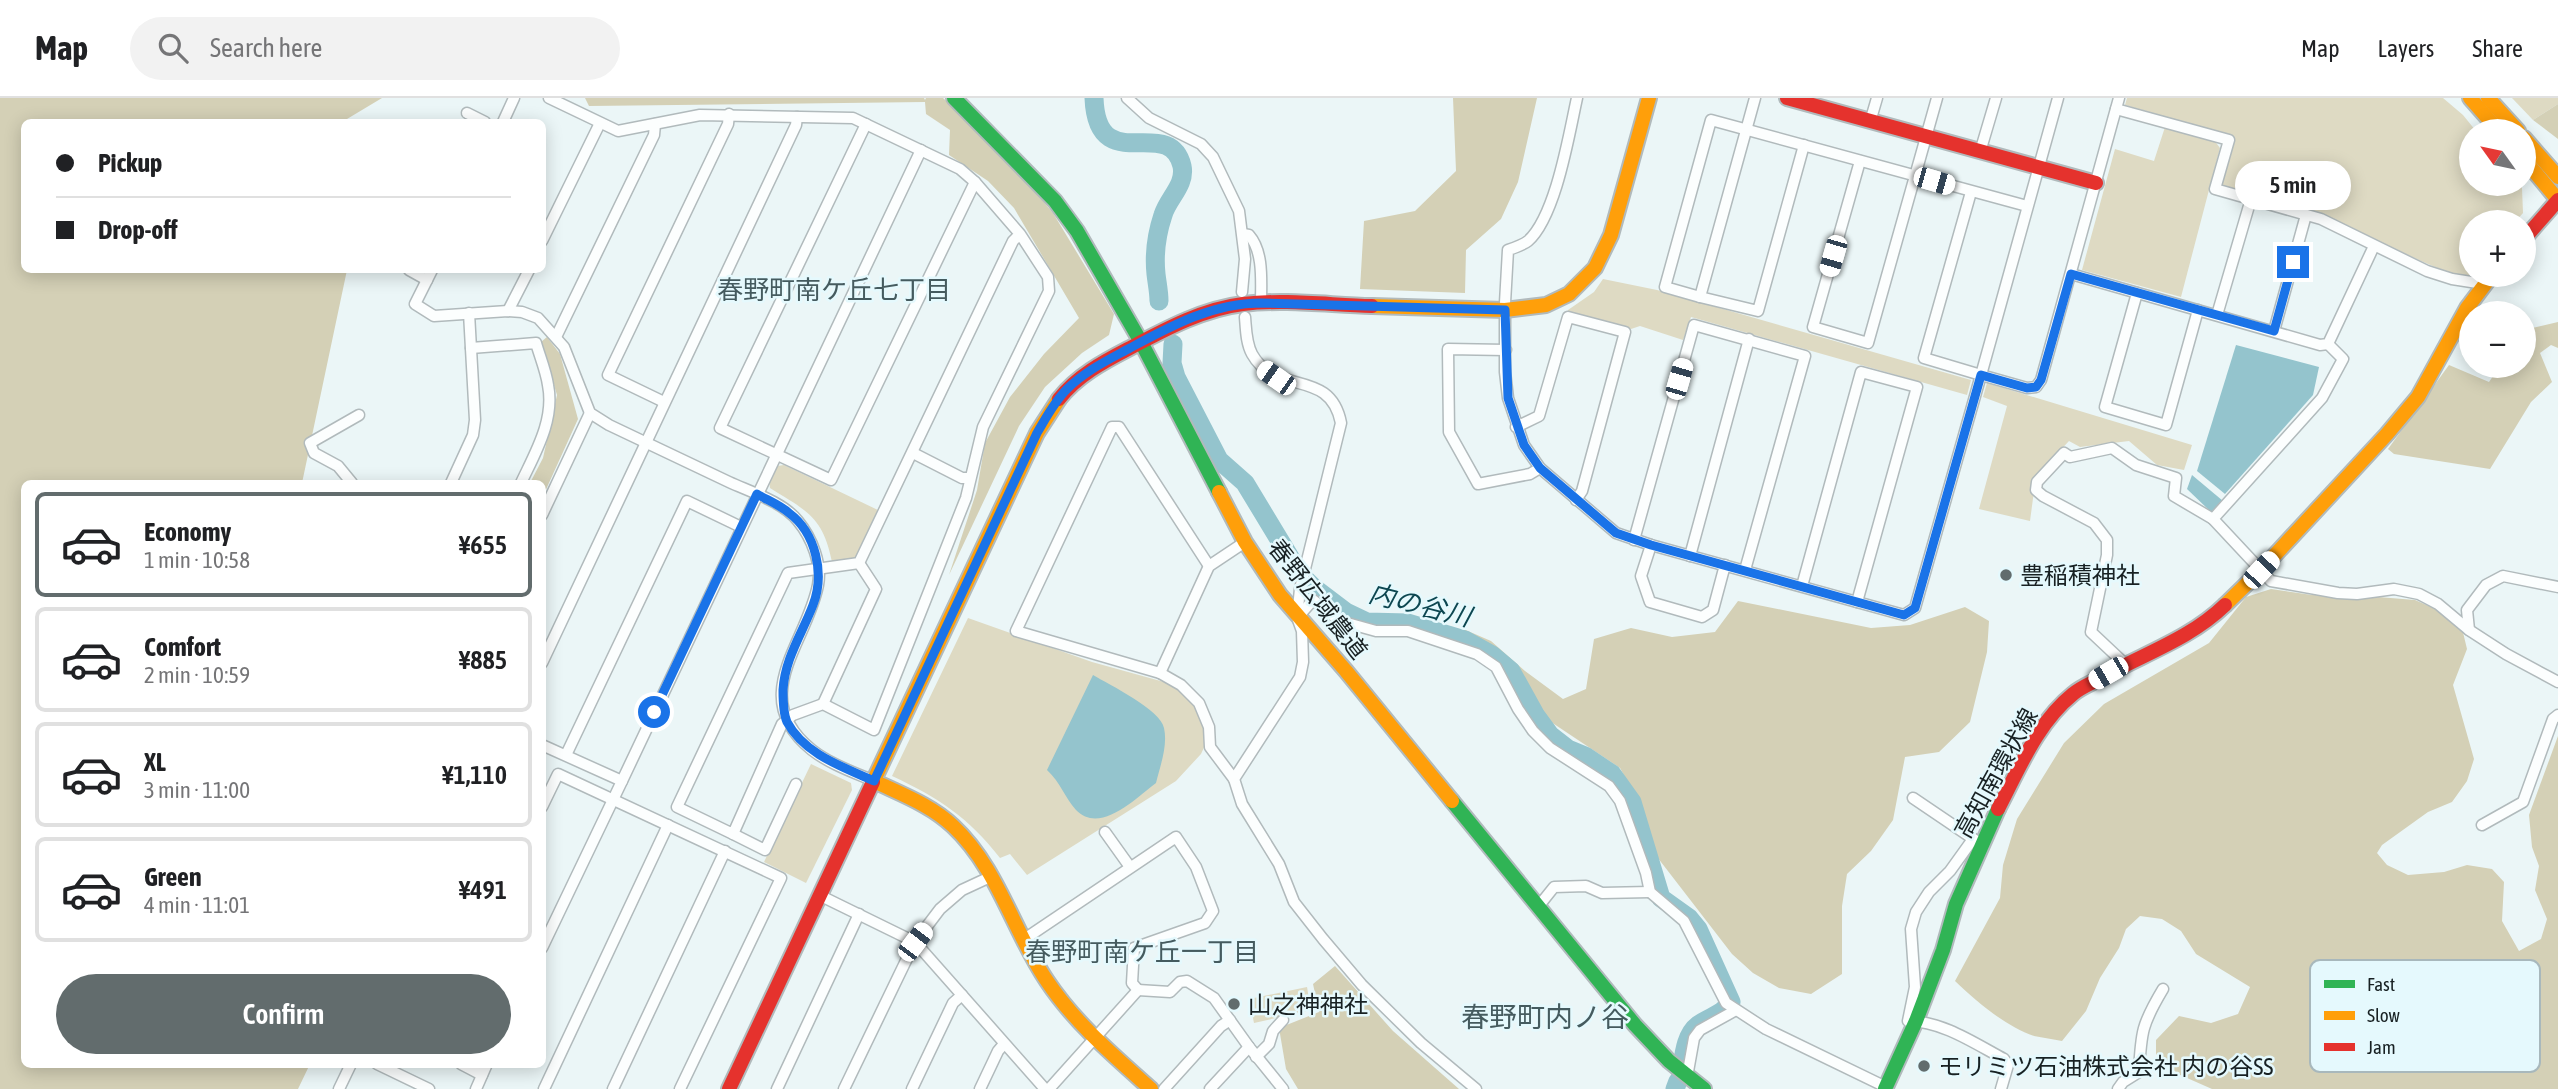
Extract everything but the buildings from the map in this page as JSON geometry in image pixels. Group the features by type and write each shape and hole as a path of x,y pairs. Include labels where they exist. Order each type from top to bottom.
{"street":[{"path":"504,119 514,98"},
{"name":"春野広域農道","path":"954,98 1055,201 1077,231 1141,342 1245,542 1297,617 1346,671 1635,1026 1687,1077 1704,1089"},
{"path":"1127,98 1149,118 1201,144 1213,156 1239,211 1244,259 1242,292"},
{"path":"1577,98 1559,178 1550,202 1527,242 1508,250 1505,310 1508,398 1524,445 1540,468 1616,533 1904,615 1915,608 2058,98"},
{"path":"729,1089 1037,433 1051,408 1067,389 1092,369 1141,342 1223,307 1261,303 1505,310 1553,303 1581,284 1603,257 1614,233 1649,98"},
{"path":"1700,297 1755,98"},
{"path":"1787,98 1816,102 1870,122 2096,183"},
{"path":"1870,122 1877,98"},
{"path":"1860,161 1813,327 1868,343 1937,98"},
{"path":"1980,152 1996,98"},
{"path":"2470,98 2488,119"},
{"path":"2488,98 2507,119"},
{"path":"553,99 618,131 700,114 853,118 960,169 975,182 1020,234 1048,277 1049,291 983,427 966,498 874,730 823,704"},
{"path":"1971,192 1924,358 2027,388 2036,387 2041,380 2118,103 2229,140 2215,189 2321,219 2439,275 2459,277"},
{"path":"467,114 478,119"},
{"path":"664,402 608,375 728,124 729,114"},
{"path":"546,654 796,125 797,117"},
{"path":"1804,145 1758,311 1665,287 1711,120 1916,175 1971,192 2027,206"},
{"path":"546,233 600,123"},
{"path":"556,337 654,135 655,124"},
{"path":"866,124 720,428 831,480 975,182"},
{"path":"546,940 921,150"},
{"path":"2536,152 2558,177"},
{"path":"2536,173 2558,200 2536,225"},
{"path":"2217,315 2251,199"},
{"path":"2274,331 2306,215"},
{"path":"859,563 1013,241 1020,234"},
{"path":"1243,234 1249,234 1254,241 1261,271 1261,303"},
{"path":"2328,344 2374,246"},
{"path":"508,311 527,273"},
{"path":"429,274 415,304 434,316 508,311 522,312 538,318 564,347 590,413 608,425 757,494 789,512 798,521 813,544 819,569 819,583 813,604 784,671 783,697 787,721 811,749 826,760 922,804 953,826 973,849 1044,978 1067,1011 1151,1089"},
{"path":"2071,274 2320,345 2328,344"},
{"name":"高知南環状線","path":"1886,1088 1916,1021 1977,842 2048,720 2074,693 2124,664 2183,637 2214,616 2261,570 2418,397 2482,287"},
{"path":"2137,293 2105,407 2166,425 2197,310"},
{"path":"452,480 473,435 475,420 469,313"},
{"path":"1234,779 1300,677 1303,662 1302,631 1297,617 1300,589 1342,423 1339,408 1320,389 1276,378 1263,369 1251,353 1246,337 1245,317"},
{"path":"1516,427 1539,416 1568,317 1625,332 1581,491 1576,500"},
{"path":"1634,540 1693,325 1749,339 1805,356 1745,570"},
{"path":"1690,556 1749,339"},
{"path":"471,348 536,343 549,387 548,416 522,480"},
{"path":"2213,519 2322,398 2343,359 2328,344"},
{"path":"1506,350 1448,349 1448,432 1478,484 1530,474 1540,468"},
{"path":"1802,586 1861,372 1917,387 1857,602"},
{"path":"546,506 590,413"},
{"path":"350,480 338,466 314,453 310,443 359,415"},
{"path":"1209,566 1119,427 1112,427 1016,631 1160,673 1181,685 1199,703 1209,727 1210,747 1234,779 1242,804 1279,864 1294,902 1363,985 1391,1014 1420,1043 1476,1089"},
{"path":"2124,664 2091,632 2107,555 2107,540 2103,531 2094,523 2036,490 2037,482 2064,453 2070,457 2112,448 2136,465 2176,478 2174,496 2213,519 2271,581 2338,593 2357,594 2394,589 2419,594 2438,604 2469,630 2506,654 2558,682"},
{"path":"913,453 962,478 970,478"},
{"path":"566,755 687,501 741,527"},
{"path":"1160,673 1209,566 1245,542"},
{"path":"1651,545 1642,576 1650,602 1702,617 1713,610 1725,565"},
{"path":"796,785 765,850 677,807 788,573 859,563"},
{"path":"733,834 782,724 793,715 823,704 876,589 859,563"},
{"path":"2469,630 2467,610 2486,585 2503,576 2558,587"},
{"path":"1297,617 1313,600 1340,621 1377,631 1408,631 1477,654 1496,667 1533,731 1550,748 1609,786 1620,801 1646,873 1650,892 1684,921 1731,1007 1766,1029 1886,1088"},
{"path":"2482,825 2523,802 2553,719 2558,715"},
{"path":"546,747 622,781"},
{"path":"546,799 558,774 781,877 680,1089"},
{"path":"1913,798 1977,842 1929,892 1916,912 1911,929 1915,987 1908,1021 1950,1031 2004,1059 2008,1065 2001,1089"},
{"path":"544,1089 668,825"},
{"path":"1105,832 1130,867"},
{"path":"1023,940 1176,837 1196,867 1213,911 1205,923 1134,947 1132,983 1138,990 1170,992 1180,982 1187,981 1214,998 1256,1057 1283,1089"},
{"path":"613,1089 725,851"},
{"path":"844,1089 915,942 940,909 962,890 990,877"},
{"path":"1538,907 1554,887 1586,886 1602,892 1650,892"},
{"path":"821,896 915,942 1047,1089 1138,990"},
{"path":"777,1089 859,914"},
{"path":"2118,1089 2139,1072 2141,1032 2164,989"},
{"path":"912,1089 953,1003 962,995"},
{"path":"1687,1077 1694,1038 1700,1030 1731,1007"},
{"path":"1164,1089 1221,1026 1230,1020"},
{"path":"1256,1057 1269,1044 1273,1031 1283,1020"},
{"path":"980,1089 1004,1044"},
{"path":"1210,1089 1249,1047"},
{"path":"339,1089 349,1068"},
{"path":"385,1068 429,1089"},
{"path":"469,1068 482,1075"},
{"path":"476,1089 485,1068"}],"shaded area":[{"path":"0,98 382,98 347,119 21,119 21,273 346,273 303,480 21,480 21,1068 308,1068 298,1089 0,1089"},
{"path":"585,98 943,98 1008,159 1053,213 1114,314 1109,335 1082,353 1045,387 1019,426 949,575 977,490 985,443 1010,397 1044,354 1079,318 1014,208 988,181 949,155 950,130 926,114 925,102 589,106"},
{"path":"1453,98 1537,98 1518,182 1501,219 1466,250 1465,293 1360,289 1364,221 1415,211 1456,171"},
{"path":"2127,98 2443,98 2466,119 2459,119 2459,196 2522,196 2523,210 2459,210 2459,277 2325,216 2221,185 2233,136 2125,105"},
{"path":"2512,98 2558,98 2558,104 2532,119"},
{"path":"2558,104 2558,139 2536,122 2535,119"},
{"path":"2165,127 2214,140 2220,148 2181,297 2082,270 2115,149 2154,161"},
{"path":"1603,279 1657,290 1971,380 1967,395 1691,317 1683,340 1640,326 1631,329 1568,315 1568,310 1594,292"},
{"path":"2558,322 2558,348 2551,345 2540,353 2552,382 2531,402 2490,469 2394,454 2388,449 2449,365 2459,369 2459,378 2480,378 2489,382 2492,378 2536,378 2536,327"},
{"path":"547,337 560,354 578,419 546,489 546,480 532,480 543,458 557,395 541,342"},
{"path":"1987,383 2192,445 2184,470 2157,465 2129,441 2080,447 2069,441 2036,476 2030,521 1979,509 2007,406 1983,397"},
{"path":"784,465 880,511 856,558 832,562 824,535 812,517 770,488 769,481 777,466"},
{"path":"2271,589 2312,595 2415,600 2461,624 2467,649 2453,685 2474,759 2467,781 2452,802 2428,812 2382,845 2377,853 2387,865 2408,875 2444,872 2467,865 2492,869 2504,882 2502,921 2519,951 2541,939 2547,919 2535,890 2539,866 2532,847 2529,815 2558,736 2558,1089 2212,1089 2178,1074 2156,1054 2156,1040 2179,1016 2211,1023 2238,1014 2250,987 2196,954 2181,931 2162,919 2140,916 2126,929 2086,1011 2062,1041 2023,1032 1982,1005 1955,981 2000,898 2003,865 2017,819 2064,743 2104,704 2209,643 2246,597"},
{"path":"1738,601 1871,628 1910,625 1965,607 1989,621 1987,652 1970,722 1939,752 1905,757 1893,820 1871,851 1847,874 1842,906 1842,974 1811,994 1779,988 1753,973 1732,954 1644,840 1637,799 1620,768 1539,714 1498,674 1458,646 1461,628 1491,641 1563,699 1586,689 1594,639 1631,628 1672,637 1715,632"},
{"path":"968,618 1092,662 1175,685 1199,711 1207,741 1201,754 1176,781 1027,875 1010,854 1000,858 976,831 952,810 892,776"},
{"path":"811,764 851,783 852,790 806,883 764,862"},
{"path":"1335,966 1393,1031 1459,1089 1298,1089 1286,1069 1279,1028 1319,1012 1313,984"},
{"path":"1307,987 1311,1010 1254,1023 1249,999"}],"water":[{"path":"2236,345 2319,367 2313,395 2225,494 2197,471"},
{"path":"2192,475 2223,501 2211,512 2187,489"},
{"path":"1093,675 1145,706 1161,721 1165,735 1156,783 1118,812 1096,818 1086,817 1076,810 1047,770"}],"waterway":[{"name":"内の谷川","path":"1094,98 1098,122 1107,136 1120,142 1163,145 1175,151 1182,166 1179,185 1165,209 1158,237 1155,267 1159,301"},
{"name":"内の谷川","path":"1173,344 1172,363 1176,377 1219,460 1245,483 1300,574 1313,587 1346,612 1367,622 1408,623 1465,640 1492,655 1511,671 1550,735 1568,749 1585,756 1612,774 1632,802 1661,898 1689,918 1698,929 1731,1002 1720,1013 1694,1029 1686,1044 1682,1067"},
{"name":"内の谷川","path":"1675,1089 1678,1081"}],"traffic: fast":[{"path":"954,98 1055,201 1077,231 1141,342 1219,492"},
{"path":"1452,801 1635,1025 1669,1061 1704,1089"},
{"path":"1885,1089 1916,1021 1943,950 1956,904 1998,809"}],"traffic: slow":[{"path":"1372,306 1505,310 1546,305 1569,294 1595,268 1611,235 1649,98"},
{"path":"2470,98 2488,119"},
{"path":"2488,98 2507,119"},
{"path":"2536,152 2558,177"},
{"path":"2536,173 2558,200"},
{"path":"2225,605 2261,570 2418,397 2467,308 2483,287"},
{"path":"873,782 1037,433 1059,399"},
{"path":"1219,492 1245,542 1280,595 1452,801"},
{"path":"874,781 935,812 969,843 994,880 1035,962 1058,996 1096,1038 1151,1089"}],"traffic: jam":[{"path":"1787,98 2096,183"},
{"path":"2536,225 2558,200"},
{"path":"1059,399 1082,377 1109,359 1169,328 1213,310 1243,304 1275,302 1372,306"},
{"path":"1998,809 2039,733 2073,694 2181,637 2225,605"},
{"path":"729,1089 873,782"}],"place":[{"name":"豊稲積神社","path":"2006,575"},
{"name":"山之神神社","path":"1234,1004"},
{"name":"モリミツ石油株式会社 内の谷SS","path":"1924,1066"}],"district":[{"name":"春野町南ケ丘七丁目","path":"834,290"},
{"name":"春野町南ケ丘一丁目","path":"1142,952"},
{"name":"春野町内ノ谷","path":"1545,1017"}],"route":[{"path":"654,712 757,494 789,512 798,521 813,544 819,569 819,583 813,604 784,671 783,697 787,721 800,738 826,760 874,781 1051,408 1067,389 1092,369 1164,329 1223,307 1261,303 1505,310 1505,372 1508,398 1524,445 1540,468 1616,533 1904,615 1915,608 1981,375 2027,388 2036,387 2041,380 2071,274 2274,331 2293,262"}]}
